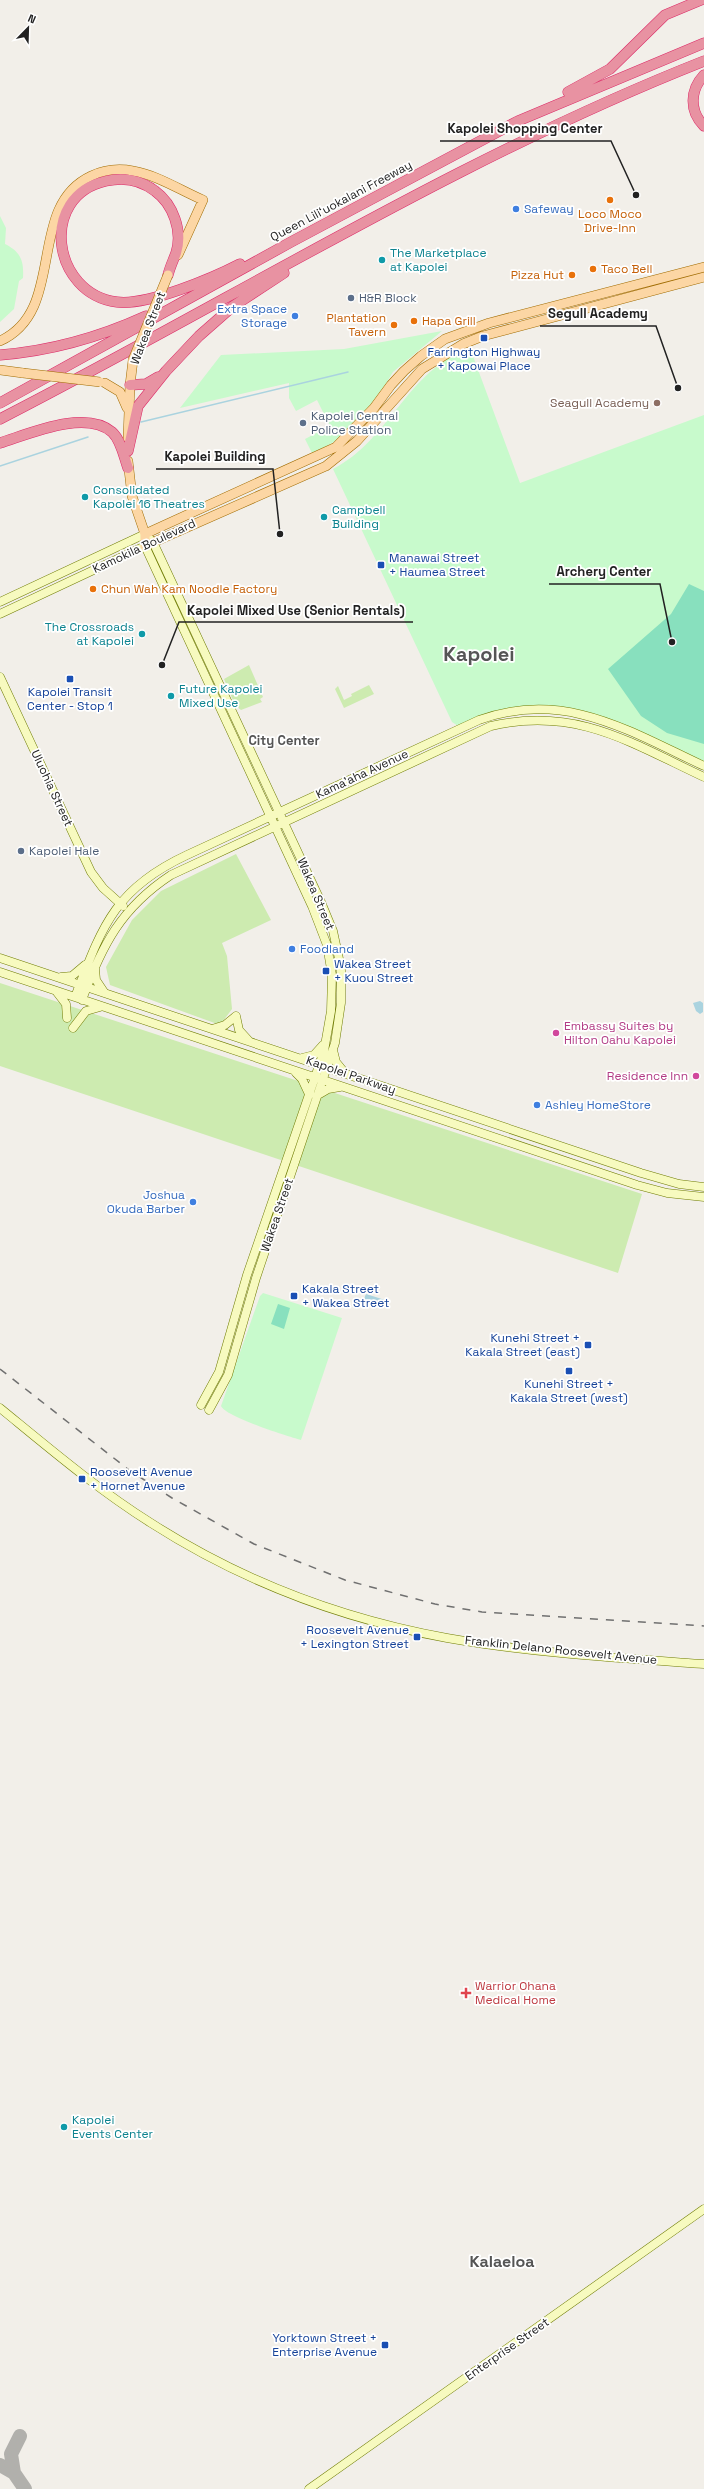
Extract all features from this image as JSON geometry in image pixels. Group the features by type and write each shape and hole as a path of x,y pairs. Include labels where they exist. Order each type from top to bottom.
{"highway":[{"path":"518,121 543,104 599,77 622,58 665,15 701,0"},
{"name":"Queen Liliʻuokalani Freeway","path":"0,403 518,121 704,44"},
{"path":"0,424 254,282 446,181 546,130 704,61"},
{"path":"704,75 696,88 693,100 695,113 704,126"},
{"path":"168,276 177,246 177,226 169,207 156,191 137,182 110,180 91,186 75,199 64,217 61,230 62,251 68,268 79,283 89,291 106,300 126,302 169,292 230,269 317,222 387,191"},
{"path":"128,452 138,406 166,371 199,336 247,295 398,211 446,181"},
{"path":"0,355 60,346 108,331 229,277"},
{"path":"130,385 146,384 166,371"},
{"path":"0,419 59,390"},
{"path":"0,443 56,425 70,423 101,426 112,432 118,439 128,468"}],"main road":[{"name":"Wakea Street","path":"0,341 18,329 35,304 58,210 68,194 83,180 109,170 130,170 144,174 203,200 168,276 134,360 130,385 128,413 128,468 132,496 149,544"},
{"name":"Kamokila Boulevard","path":"145,534 336,447 374,408 391,385 431,348 461,332 704,267"},
{"name":"Kamokila Boulevard","path":"149,544 326,466 357,442 422,369 471,340 704,277"},
{"path":"0,370 130,385"},
{"path":"103,383 120,392 128,413"}],"street":[{"name":"Kamokila Boulevard","path":"0,602 145,534"},
{"name":"Kamokila Boulevard","path":"0,614 149,544"},
{"name":"Wakea Street","path":"149,544 292,837 328,919 339,955 341,1003 333,1049 323,1066 318,1079 294,1165 256,1278 228,1375 209,1410"},
{"name":"Wakea Street","path":"149,544 320,922 327,945 332,975 332,998 323,1066"},
{"name":"Uluohia Street","path":"0,677 91,872 128,911"},
{"name":"Kama'aha Avenue","path":"83,986 88,961 98,936 120,904 147,878 174,861 452,731 489,717 523,710 558,709 597,718 704,766"},
{"name":"Kama'aha Avenue","path":"83,986 96,965 110,936 128,911 153,888 171,875 298,814 480,731 504,723 529,720 558,720 591,727 704,777"},
{"path":"273,797 283,803 297,804"},
{"path":"256,823 262,812 264,801"},
{"path":"292,837 293,825 298,814"},
{"path":"258,833 272,834 284,843"},
{"name":"Kapolei Parkway","path":"0,958 661,1179 704,1187"},
{"path":"59,978 76,974 88,961"},
{"path":"96,965 96,980 105,993"},
{"name":"Kapolei Parkway","path":"0,972 636,1185 667,1193 704,1197"},
{"path":"79,999 83,986"},
{"path":"55,991 66,1004 67,1018"},
{"path":"73,1028 86,1011 104,1007"},
{"path":"212,1029 225,1025 236,1016 239,1030 250,1041"},
{"path":"225,1048 229,1035"},
{"path":"301,1058 314,1055 325,1043"},
{"path":"333,1049 336,1062 344,1073"},
{"path":"294,1071 302,1079 313,1096 328,1090 342,1087"},
{"name":"Wakea Street","path":"201,1405 219,1372 247,1275 285,1162 313,1096"},
{"name":"Franklin Delano Roosevelt Avenue","path":"0,1408 95,1483 150,1522 221,1562 295,1595 383,1624 456,1640 585,1655 704,1664"},
{"name":"Enterprise Street","path":"309,2489 704,2209"}],"green space":[{"path":"0,216 6,228 5,244 15,250 18,254 22,262 23,278 19,281 14,309 0,322"},
{"path":"442,331 393,372 379,395 343,436 313,455 305,439 330,426 317,400 296,411 289,398 289,383 180,408 221,355 344,349"},
{"path":"470,348 520,483 704,415 704,764 614,722 545,708 458,726 452,722 333,469 353,456 370,441 414,388 430,372 448,358"},
{"path":"689,584 704,591 704,744 667,733 641,716 608,669 671,614"},
{"path":"249,665 263,697 260,699 262,702 241,710 235,705 224,679"},
{"path":"369,685 374,694 344,708 335,689 338,686 344,700 352,696 351,694"},
{"path":"236,854 271,920 222,943 227,956 232,1009 220,1025 110,985 106,967 132,920 161,891"},
{"path":"0,983 642,1194 618,1273 0,1066"},
{"path":"263,1293 342,1318 301,1440 245,1421 225,1410 221,1406 260,1296"},
{"path":"278,1304 290,1308 284,1329 271,1324"}],"water":[{"path":"700,1001 703,1003 703,1012 700,1014 696,1011 693,1003"},
{"path":"366,1294 385,1300 382,1308 363,1301"}],"waterway":[{"path":"141,422 348,372"},
{"path":"0,466 88,437"}],"taxiway":[{"path":"14,2473 11,2454 20,2436"},
{"path":"0,2465 14,2473 25,2489"}],"railway":[{"path":"0,1369 129,1470 172,1498 254,1544 345,1580 435,1604 482,1612 704,1626"}],"place":[{"name":"Kapolei Shopping Center","path":"636,195"},
{"name":"Loco Moco Drive-Inn","path":"610,200"},
{"name":"Safeway","path":"516,209"},
{"name":"The Marketplace at Kapolei","path":"382,260"},
{"name":"Taco Bell","path":"593,269"},
{"name":"Pizza Hut","path":"572,275"},
{"name":"H&R Block","path":"351,298"},
{"name":"Extra Space Storage","path":"295,316"},
{"name":"Hapa Grill","path":"414,321"},
{"name":"Plantation Tavern","path":"394,325"},
{"name":"Farrington Highway + Kapowai Place","path":"484,338"},
{"name":"Segull Academy","path":"678,388"},
{"name":"Seagull Academy","path":"657,403"},
{"name":"Kapolei Central Police Station","path":"303,423"},
{"name":"Consolidated Kapolei 16 Theatres","path":"85,497"},
{"name":"Campbell Building","path":"324,517"},
{"name":"Kapolei Building","path":"280,534"},
{"name":"Manawai Street + Haumea Street","path":"381,565"},
{"name":"Chun Wah Kam Noodle Factory","path":"93,589"},
{"name":"The Crossroads at Kapolei","path":"142,634"},
{"name":"Archery Center","path":"672,642"},
{"name":"Kapolei Mixed Use (Senior Rentals)","path":"162,665"},
{"name":"Kapolei Transit Center - Stop 1","path":"70,679"},
{"name":"Future Kapolei Mixed Use","path":"171,696"},
{"name":"Kapolei Hale","path":"21,851"},
{"name":"Foodland","path":"292,949"},
{"name":"Wakea Street + Kuou Street","path":"326,971"},
{"name":"Embassy Suites by Hilton Oahu Kapolei","path":"556,1033"},
{"name":"Residence Inn","path":"696,1076"},
{"name":"Ashley HomeStore","path":"537,1105"},
{"name":"Joshua Okuda Barber","path":"193,1202"},
{"name":"Kakala Street + Wakea Street","path":"294,1296"},
{"name":"Kunehi Street + Kakala Street (east)","path":"588,1345"},
{"name":"Kunehi Street + Kakala Street (west)","path":"569,1371"},
{"name":"Roosevelt Avenue + Hornet Avenue","path":"82,1479"},
{"name":"Roosevelt Avenue + Lexington Street","path":"417,1637"},
{"name":"Warrior Ohana Medical Home","path":"466,1993"},
{"name":"Kapolei Events Center","path":"64,2127"},
{"name":"Yorktown Street + Enterprise Avenue","path":"385,2345"}],"district":[{"name":"Kapolei","path":"479,654"},
{"name":"City Center","path":"284,740"},
{"name":"Kalaeloa","path":"502,2261"}]}
